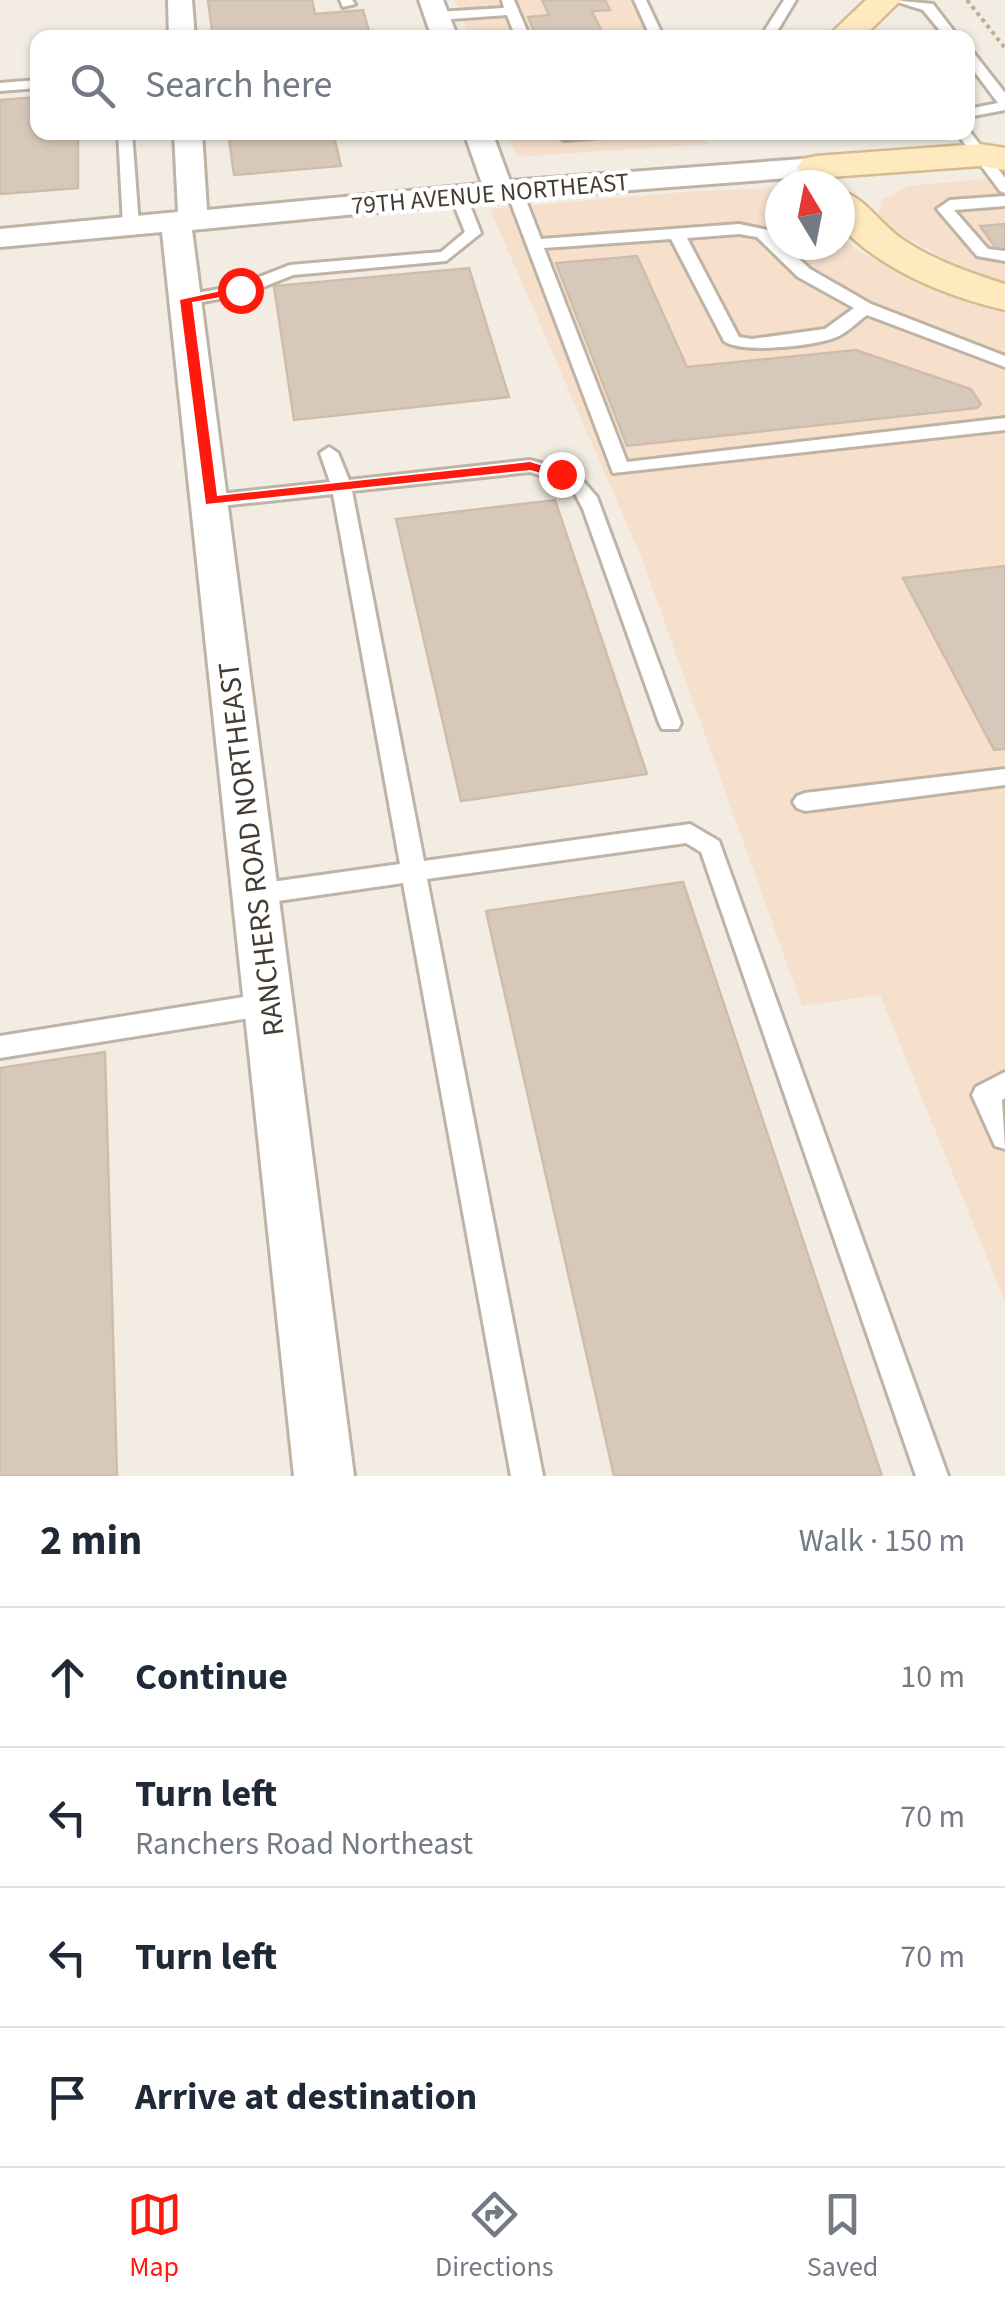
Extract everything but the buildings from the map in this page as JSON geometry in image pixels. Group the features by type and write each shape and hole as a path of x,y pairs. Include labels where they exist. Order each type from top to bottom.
{"street":[{"path":"180,0 182,30"},
{"path":"851,30 885,0"},
{"name":"RANCHERS ROAD NORTHEAST","path":"188,140 186,300 324,1476"},
{"path":"482,140 506,190"},
{"path":"802,140 819,170"},
{"name":"79TH AVENUE NORTHEAST","path":"855,170 988,148"},
{"name":"79TH AVENUE NORTHEAST","path":"0,238 506,190 765,179"},
{"path":"855,218 872,237 896,252 952,280 1005,298"}],"lane":[{"path":"640,0 654,30"},
{"path":"771,30 790,0"},
{"path":"897,0 928,7 947,30"},
{"path":"438,18 510,5 521,30"},
{"path":"975,65 1005,104 975,111"},
{"path":"0,87 30,85"},
{"path":"126,140 131,226"},
{"path":"988,148 1005,188"},
{"path":"506,190 534,244 620,469 1005,424"},
{"path":"186,300 240,290 290,270 446,256 474,233 458,195"},
{"path":"1005,201 950,205 945,209 984,252 1005,256"},
{"path":"534,244 739,229 762,233 804,273 864,308 1005,362"},
{"path":"677,234 733,341 752,344 830,334 864,308"},
{"path":"329,454 341,485 522,1475"},
{"path":"211,501 530,466 561,474 580,484 670,723"},
{"path":"805,802 1005,777"},
{"path":"257,894 690,832 711,847 932,1476"},
{"path":"0,1048 270,1004"},
{"path":"1005,1084 986,1095 1005,1137"}],"path":[{"path":"967,0 1005,48"}],"shaded area":[{"path":"455,0 632,0 648,30 467,30"},
{"path":"510,140 705,140 707,144 517,157"},
{"path":"1005,177 1005,286 977,277 877,221 882,200 909,186"},
{"path":"765,189 765,260 855,260 855,248 922,281 1005,311 1005,1302 880,995 802,1006 642,559 490,209"}],"route":[{"path":"240,290 186,300 211,501 530,466 561,474"}]}
